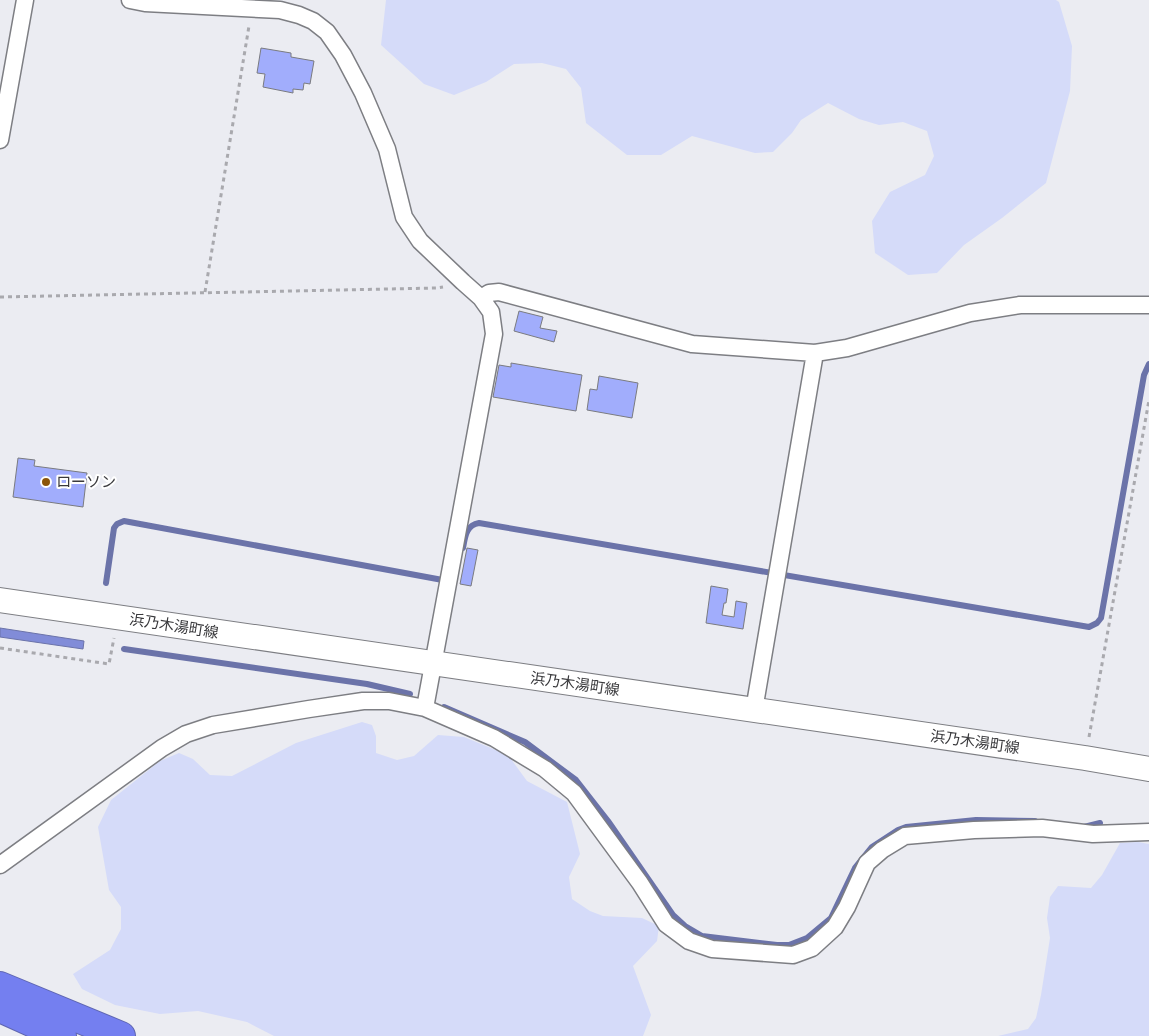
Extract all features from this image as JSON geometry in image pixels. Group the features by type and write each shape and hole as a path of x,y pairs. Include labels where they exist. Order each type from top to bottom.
{"highway":[{"path":"0,986 121,1036"},
{"path":"0,1008 62,1036"}],"main road":[{"name":"浜乃木湯町線","path":"0,600 1086,758 1149,769"}],"street":[{"path":"0,140 26,0"},
{"path":"130,0 145,3 280,10 313,21 327,32 343,55 363,93 387,149 404,218 420,241 482,298 491,312 494,334 425,708"},
{"path":"482,298 489,293 499,292 692,344 815,353 847,348 970,313 1020,305 1149,305"},
{"path":"754,710 815,353"},
{"path":"0,865 162,748 186,734 213,725 363,701 389,701 425,708 494,738 545,769 574,792 640,883 666,924 689,941 712,949 793,955 812,948 834,927 848,907 867,863 882,850 905,836 974,830 1042,828 1093,834 1149,832"}],"path":[{"path":"205,292 252,8"},
{"path":"0,297 436,288 463,282"},
{"path":"1086,758 1149,400"},
{"path":"0,648 110,664 117,617"}],"shaded area":[{"path":"386,0 1056,0 1059,2 1072,46 1070,91 1046,183 964,245 937,273 908,275 875,253 872,221 890,192 925,175 934,156 927,131 903,122 879,125 859,119 828,103 801,120 792,133 773,152 755,153 692,136 661,155 627,155 586,123 581,88 566,69 542,63 514,64 486,82 454,95 424,84 381,45"},
{"path":"362,722 372,725 376,736 376,753 397,760 414,756 438,735 464,737 508,755 527,781 567,802 580,854 569,877 572,899 590,911 603,916 642,918 659,926 657,941 633,966 651,1015 643,1036 274,1036 247,1022 198,1011 160,1014 115,1005 82,989 73,974 110,950 121,929 121,907 109,890 98,827 111,800 160,761 179,753 193,759 210,775 232,776 296,743"},
{"path":"1138,842 1149,844 1149,1036 998,1036 1028,1029 1036,1018 1050,938 1047,918 1050,897 1058,886 1091,888 1102,875 1120,843"}],"water":[{"path":"0,628 84,641 83,649 0,637"}],"building":[{"path":"261,48 291,53 291,57 314,61 310,84 304,83 303,90 293,89 293,93 263,87 265,74 257,73"},
{"path":"519,311 543,317 540,328 557,331 554,342 514,331"},
{"path":"511,363 582,375 576,411 493,397 499,365 511,367"},
{"path":"599,376 638,383 632,418 587,410 590,389 597,390"},
{"path":"18,458 35,460 34,466 87,473 83,507 13,497"},
{"path":"467,548 478,550 471,586 460,584"},
{"path":"711,586 728,589 722,615 734,617 736,601 747,603 743,629 706,623"}],"waterway":[{"path":"463,548 469,529 471,526 479,523 1089,627 1097,623 1101,618 1144,375 1149,364"},
{"path":"106,583 114,528 117,524 124,521 448,581"},
{"path":"124,649 367,684 410,694"},
{"path":"444,707 525,742 576,780 608,821 673,915 685,926 702,936 789,945 807,938 831,918 855,868 872,847 898,830 906,827 976,820 1035,821"},
{"path":"1084,827 1100,823"}],"place":[{"name":"ローソン","path":"46,482"}]}
